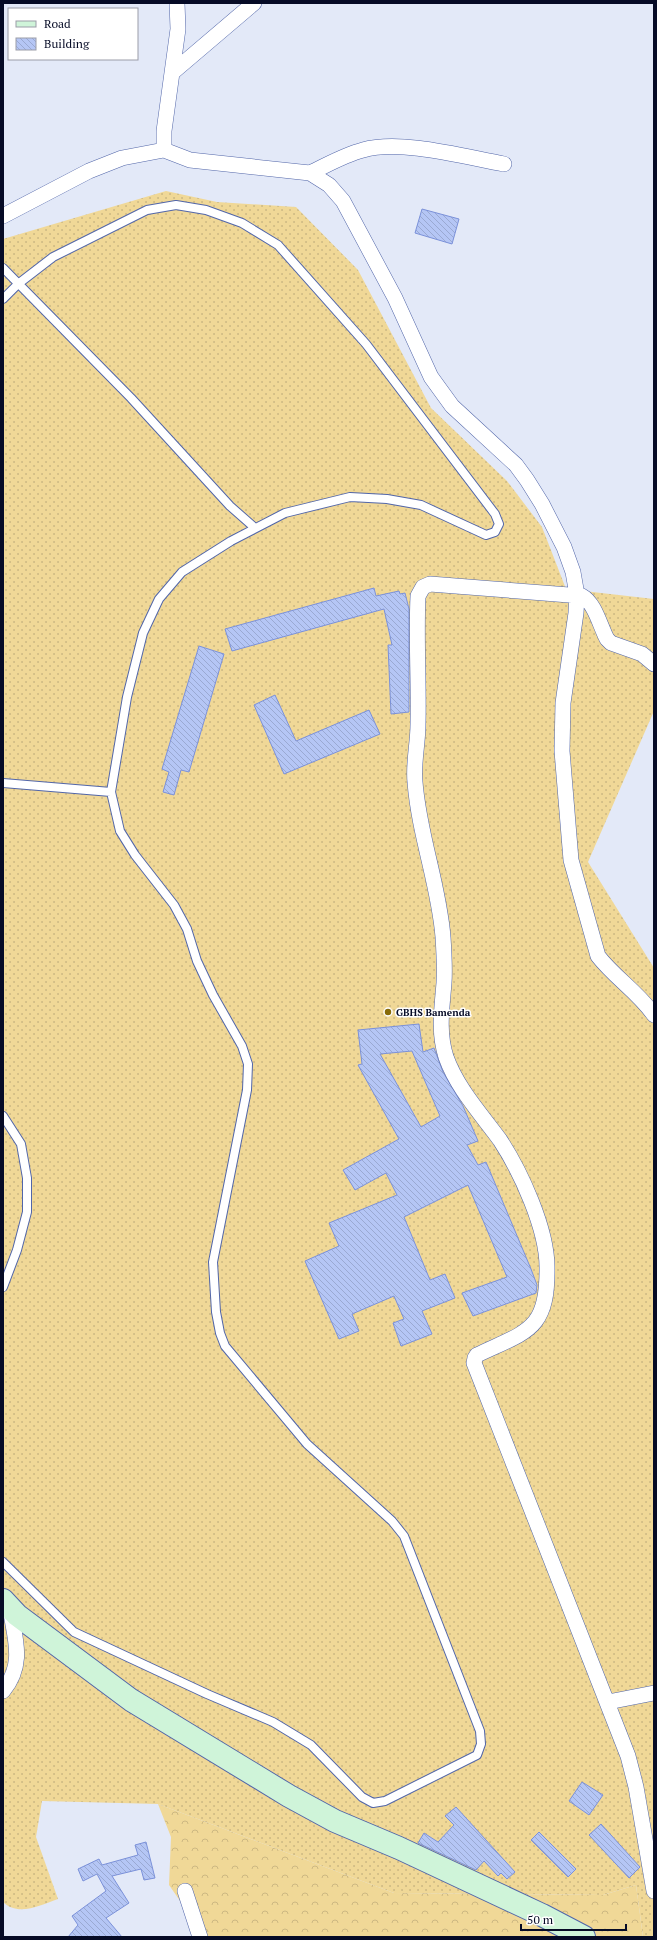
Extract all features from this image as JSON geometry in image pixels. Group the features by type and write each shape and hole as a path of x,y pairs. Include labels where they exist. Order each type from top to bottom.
{"street":[{"path":"164,150 164,131 178,29 177,3"},
{"path":"173,72 253,3"},
{"path":"310,173 364,150 384,147 419,149 504,164"},
{"path":"3,216 89,171 122,158 164,150 190,160 310,173 329,185 343,201 395,298 431,377 452,406 516,465 542,504 564,547 573,572 577,595 562,729 571,860 598,956 605,965 643,1000 654,1015"},
{"path":"654,664 642,654 611,643 607,639 587,598 577,595 430,584 423,586 418,596 418,726 414,761 415,782 440,907 444,982 441,1033 446,1057 458,1080 503,1146 523,1181 544,1244 547,1266 541,1314 537,1322 527,1331 477,1355 474,1363 628,1756 636,1787 654,1891"},
{"path":"3,1691 11,1681 16,1666 18,1652 7,1604"},
{"path":"7,1604 131,1700 289,1796 335,1821 399,1848 542,1915 584,1937"},
{"path":"608,1702 654,1693"},
{"path":"185,1891 200,1937"}],"lane":[{"path":"3,299 18,284 52,257 147,210 176,205 206,210 242,223 278,245 366,344 491,508 499,524 494,532 486,535 421,505 387,499 350,497 285,513 231,541 182,572 159,599 143,633 127,697 111,792 120,831 135,855 174,905 187,929 197,961 213,995 242,1046 248,1064 247,1090 213,1262 216,1312 220,1333 225,1346 307,1444 392,1521 404,1536 480,1731 481,1744 477,1755 385,1801 373,1803 362,1797 312,1745 273,1722 207,1694 74,1632 3,1562"},
{"path":"3,268 132,398 230,506 255,528"},
{"path":"3,783 111,792"},
{"path":"3,1116 21,1144 27,1178 27,1212 17,1250 3,1286"}],"green space":[{"path":"166,191 217,202 296,207 358,270 431,408 507,481 542,527 566,589 654,599 654,711 588,862 654,968 654,1937 643,1937 636,1885 603,1895 394,1893 158,1804 42,1801 36,1837 58,1899 37,1907 23,1909 16,1909 3,1902 3,239"},
{"path":"158,1804 394,1893 603,1895 636,1885 643,1937 205,1937 169,1885 171,1837"}],"building":[{"path":"422,209 459,219 452,244 415,233"},
{"path":"374,588 376,596 399,591 400,594 405,593 409,609 409,712 391,714 388,645 392,645 384,609 232,651 225,629"},
{"path":"199,646 224,654 189,772 181,770 174,795 163,792 169,772 162,769"},
{"path":"275,695 296,741 369,710 380,734 284,774 254,705"},
{"path":"419,1024 423,1052 434,1048 443,1072 463,1106 478,1141 467,1145 478,1165 486,1162 537,1285 536,1293 473,1316 462,1293 507,1277 468,1185 404,1217 430,1280 445,1274 455,1298 422,1311 432,1334 401,1346 393,1323 404,1319 394,1296 352,1314 359,1331 339,1339 305,1261 339,1246 329,1223 397,1195 386,1173 355,1190 343,1170 399,1139 358,1065 362,1064 358,1030","holes":["412,1051 440,1116 421,1127 380,1054"]},
{"path":"582,1782 603,1795 589,1815 569,1801"},
{"path":"456,1807 515,1872 507,1879 501,1873 498,1876 484,1861 476,1870 418,1843 424,1833 438,1842 454,1825 445,1816"},
{"path":"601,1824 640,1867 629,1878 589,1835"},
{"path":"539,1832 576,1869 568,1877 531,1840"},
{"path":"146,1842 155,1878 144,1880 141,1869 112,1876 129,1903 106,1918 122,1937 68,1937 78,1925 72,1916 106,1891 97,1874 83,1881 78,1869 99,1859 102,1865 138,1855 135,1845"}],"place":[{"name":"GBHS Bamenda","path":"388,1012"}]}
